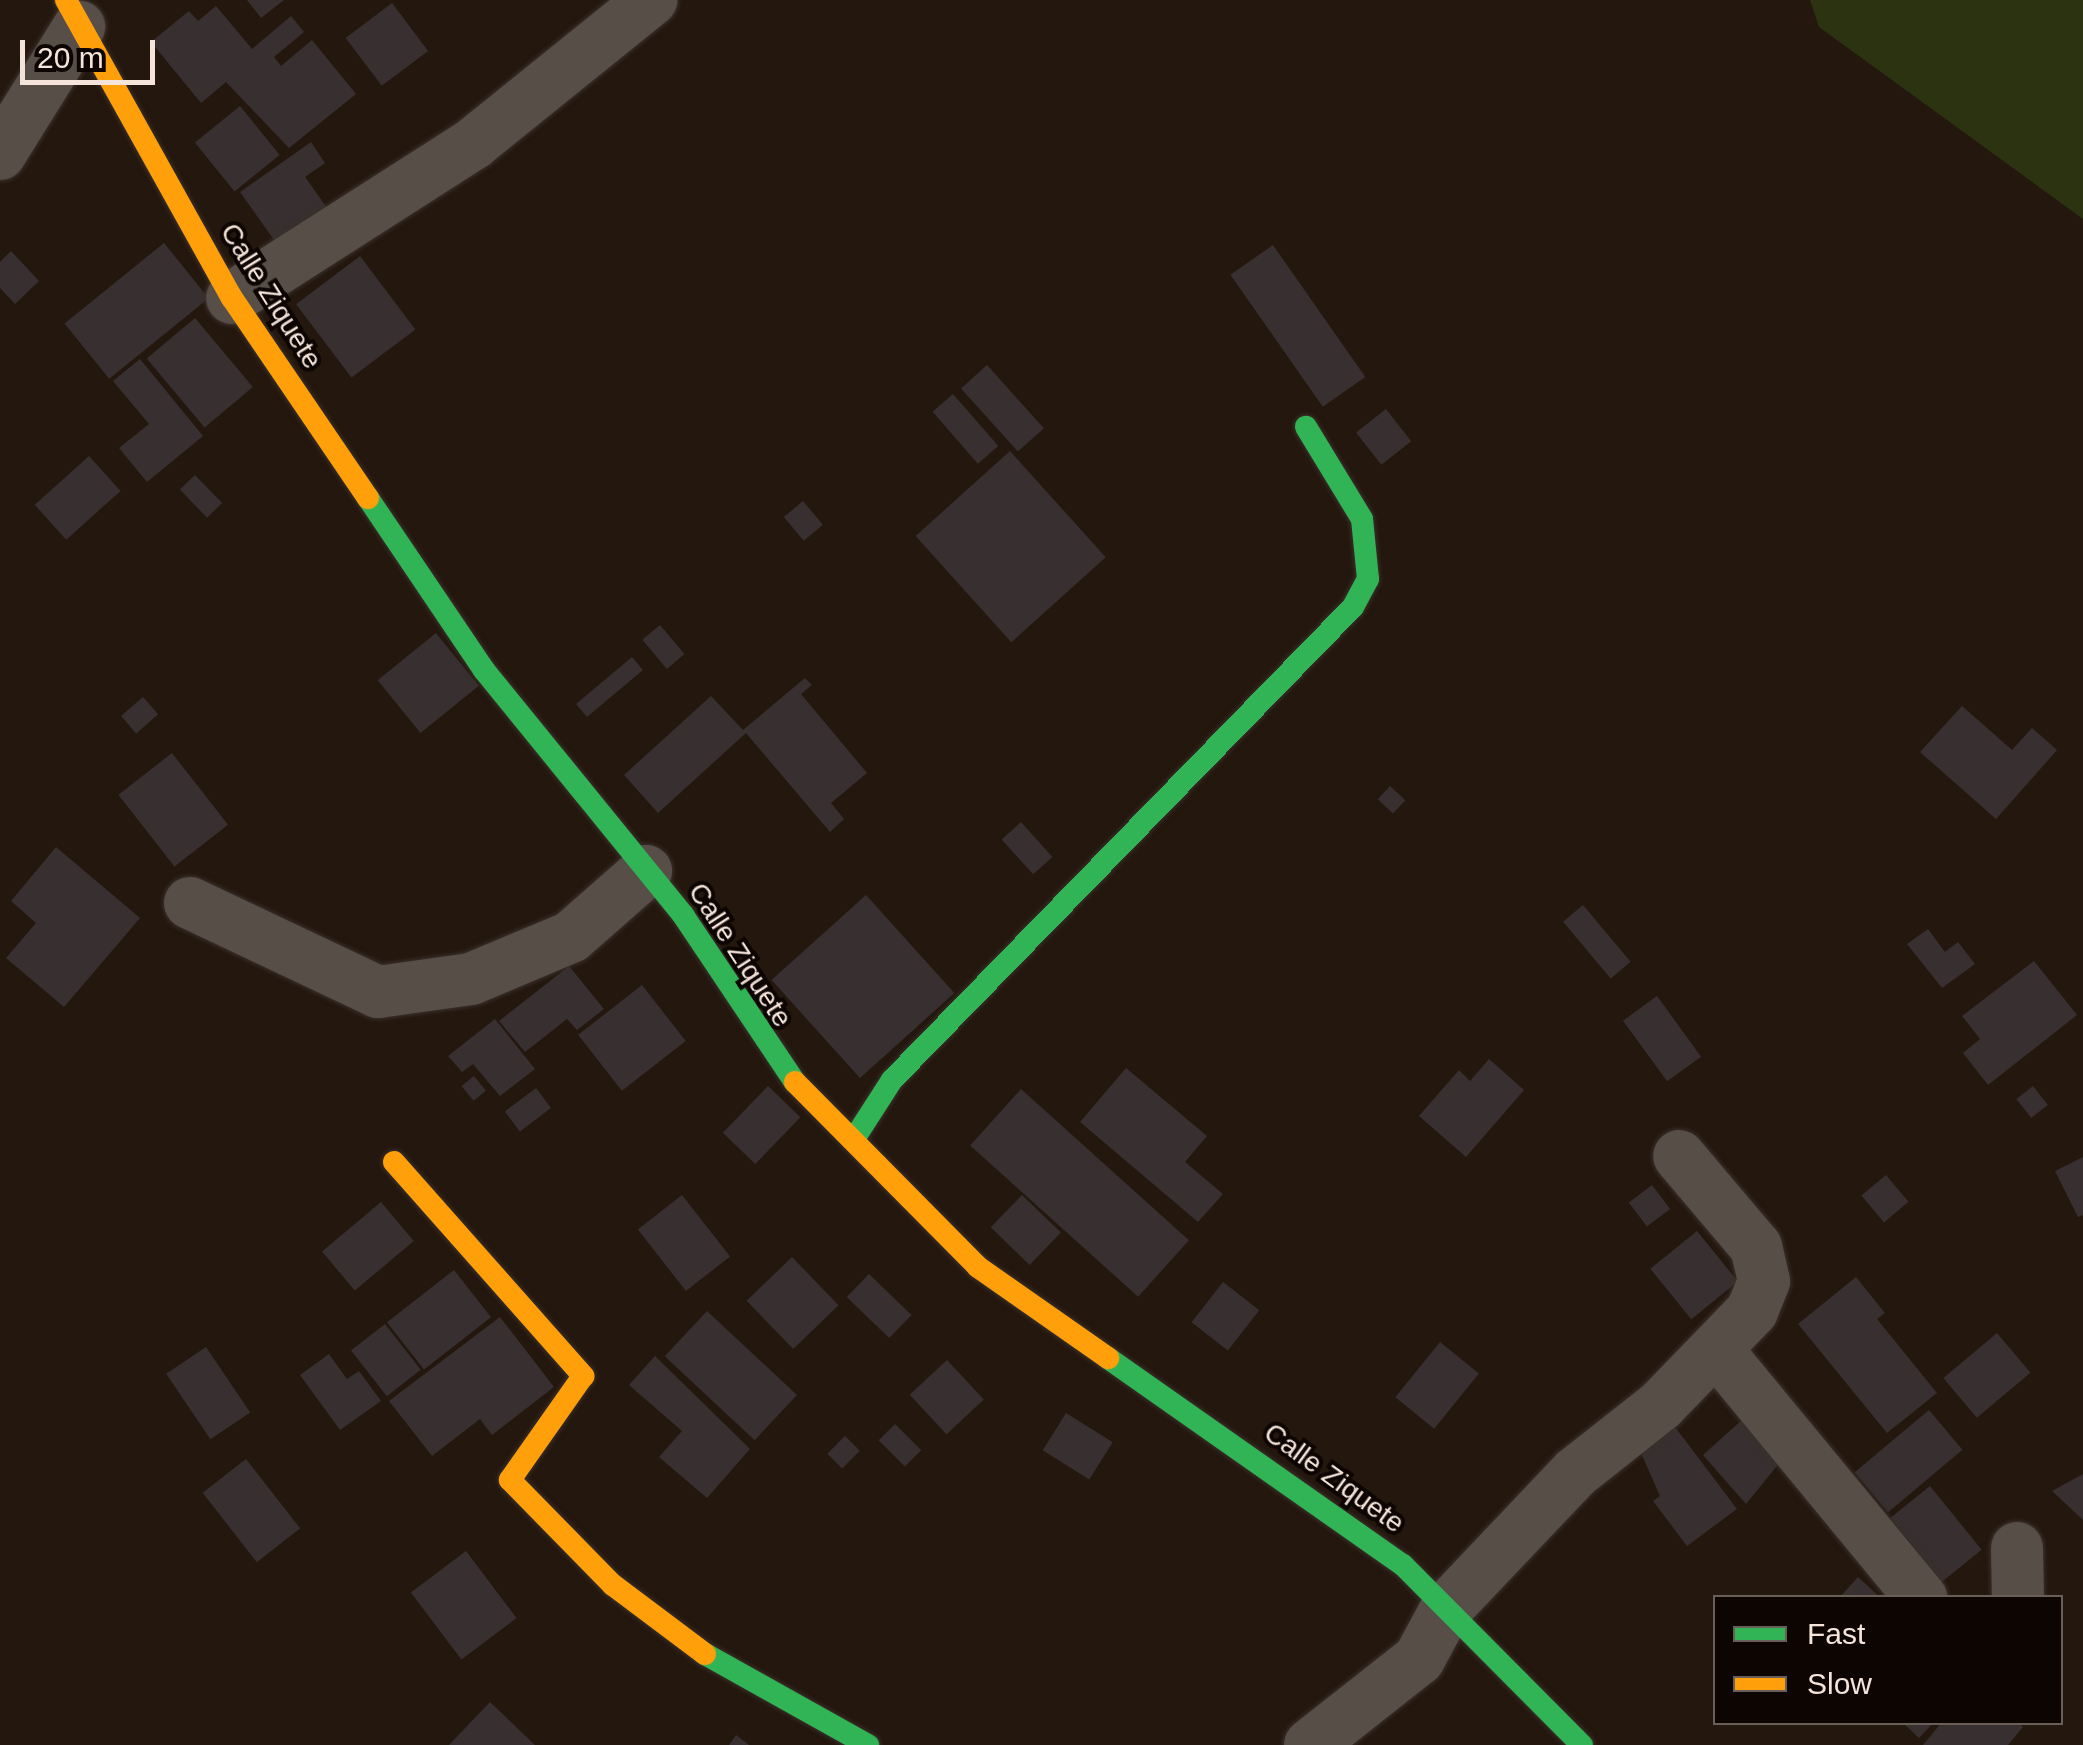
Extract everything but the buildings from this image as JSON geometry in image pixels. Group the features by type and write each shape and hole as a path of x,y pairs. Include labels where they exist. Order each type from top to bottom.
{"street":[{"path":"232,298 474,143 652,0"},
{"path":"0,154 72,13"},
{"name":"Calle Ziquete","path":"72,13 232,298 484,670 646,871 771,1058 978,1266 1214,1426 1403,1566 1582,1745"},
{"path":"854,1138 892,1080 1353,607 1368,579 1362,519 1306,426"},
{"path":"190,903 378,992 471,979 571,937 646,871"},
{"path":"1310,1745 1419,1659 1446,1610 1575,1473 1716,1349 1752,1311 1764,1281 1756,1247 1680,1156"},
{"path":"394,1162 583,1376 510,1480 613,1586 713,1661 868,1745"},
{"path":"1716,1349 1919,1595"}],"green space":[{"path":"1810,0 2083,0 2083,219 1819,27"}],"traffic: fast":[{"path":"854,1139 892,1080 1353,607 1368,579 1362,519 1306,427"},
{"path":"368,498 484,670 683,915 795,1082"},
{"path":"1108,1358 1403,1565 1582,1745"},
{"path":"705,1654 868,1745"}],"traffic: slow":[{"path":"66,0 232,298 368,498"},
{"path":"795,1082 978,1267 1108,1358"},
{"path":"394,1162 583,1376 510,1480 613,1585 705,1654"}]}
